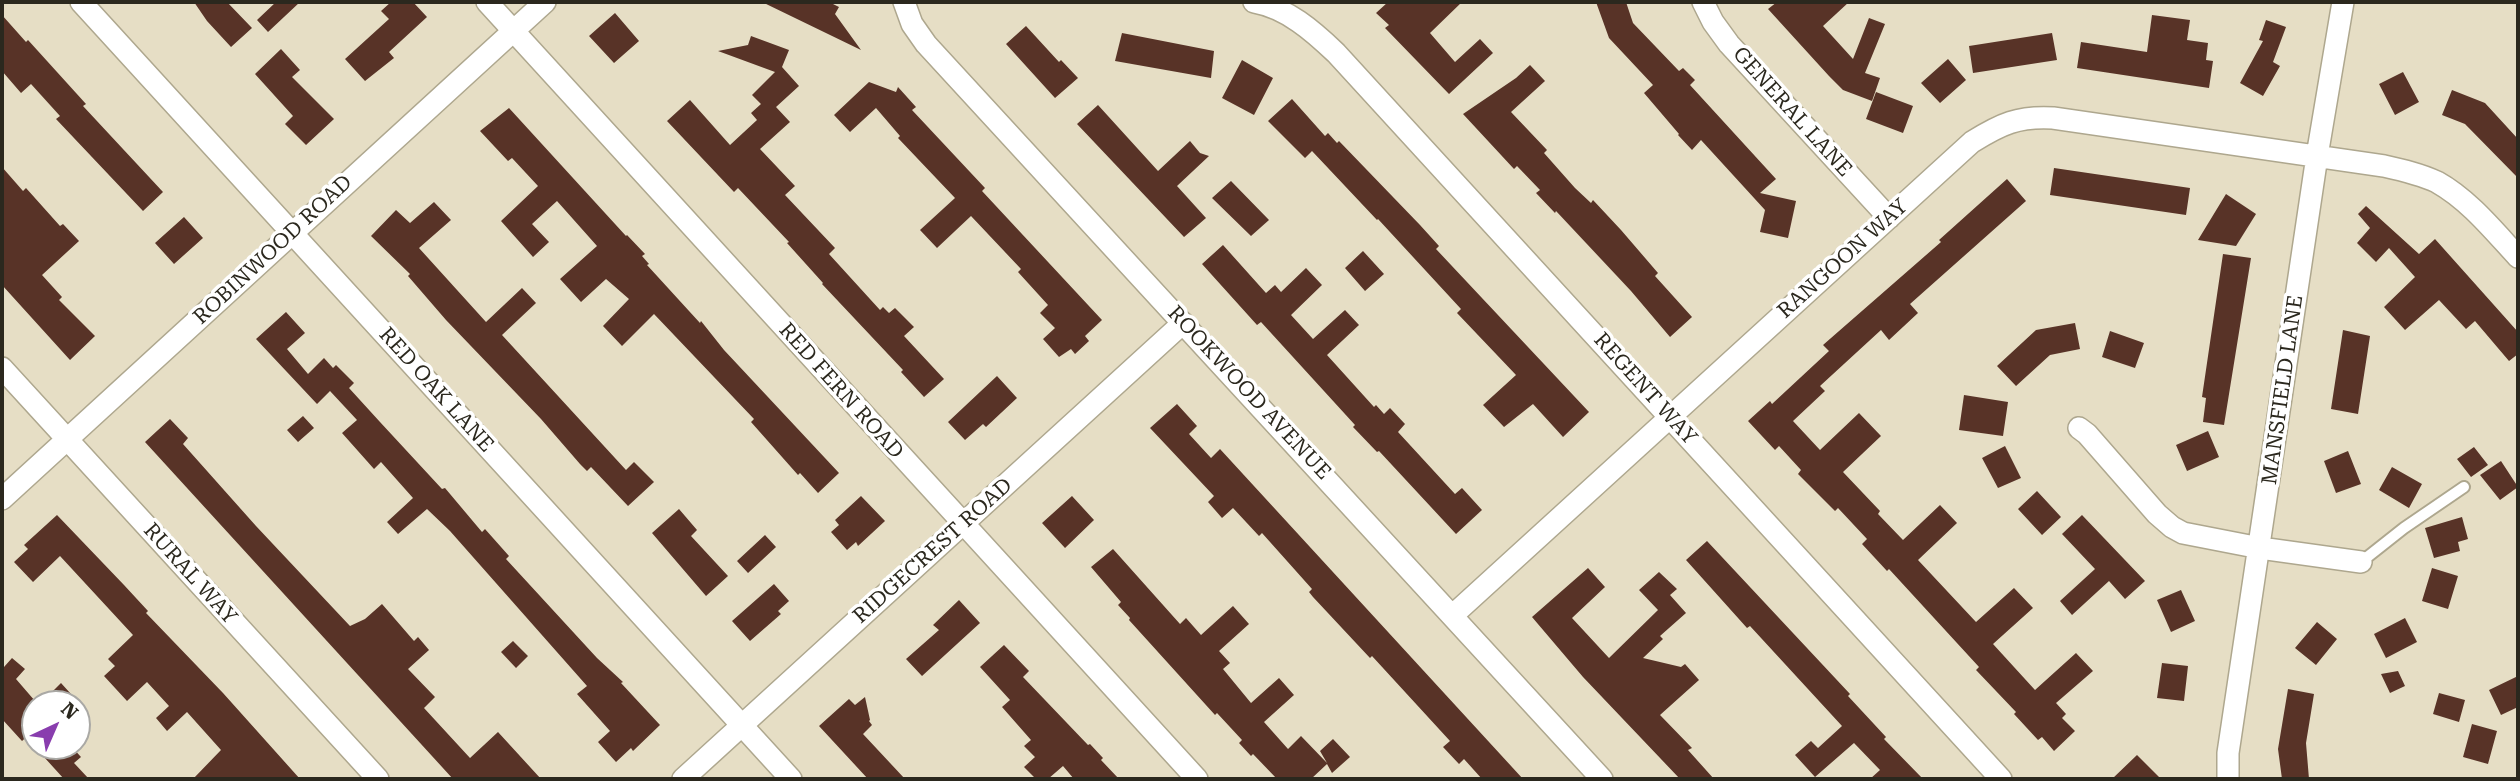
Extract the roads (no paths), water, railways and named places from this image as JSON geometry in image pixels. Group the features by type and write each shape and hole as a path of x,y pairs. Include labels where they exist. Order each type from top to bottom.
{"street":[{"name":"RED OAK LANE","path":"80,2 791,779"},
{"name":"RED FERN ROAD","path":"486,2 1197,779"},
{"name":"ROBINWOOD ROAD","path":"2,499 545,2"},
{"name":"ROOKWOOD AVENUE","path":"904,2 912,24 926,44 1602,779"},
{"name":"REGENT WAY","path":"1254,2 1279,10 1315,33 1336,53 2001,779"},
{"name":"GENERAL LANE","path":"1703,2 1729,44 1889,218"},
{"name":"MANSFIELD LANE","path":"2228,779 2228,754 2317,156 2343,2"},
{"name":"RANGOON WAY","path":"1453,615 1972,142 1997,126 2013,120 2053,118 2384,166 2418,174 2458,196 2481,216 2518,257"},
{"name":"RIDGECREST ROAD","path":"683,779 1183,323"},
{"name":"RURAL WAY","path":"2,368 377,779"},
{"path":"2079,428 2157,514 2183,533 2260,548 2361,562"}],"lane":[{"path":"2361,562 2404,528 2464,487"}]}
